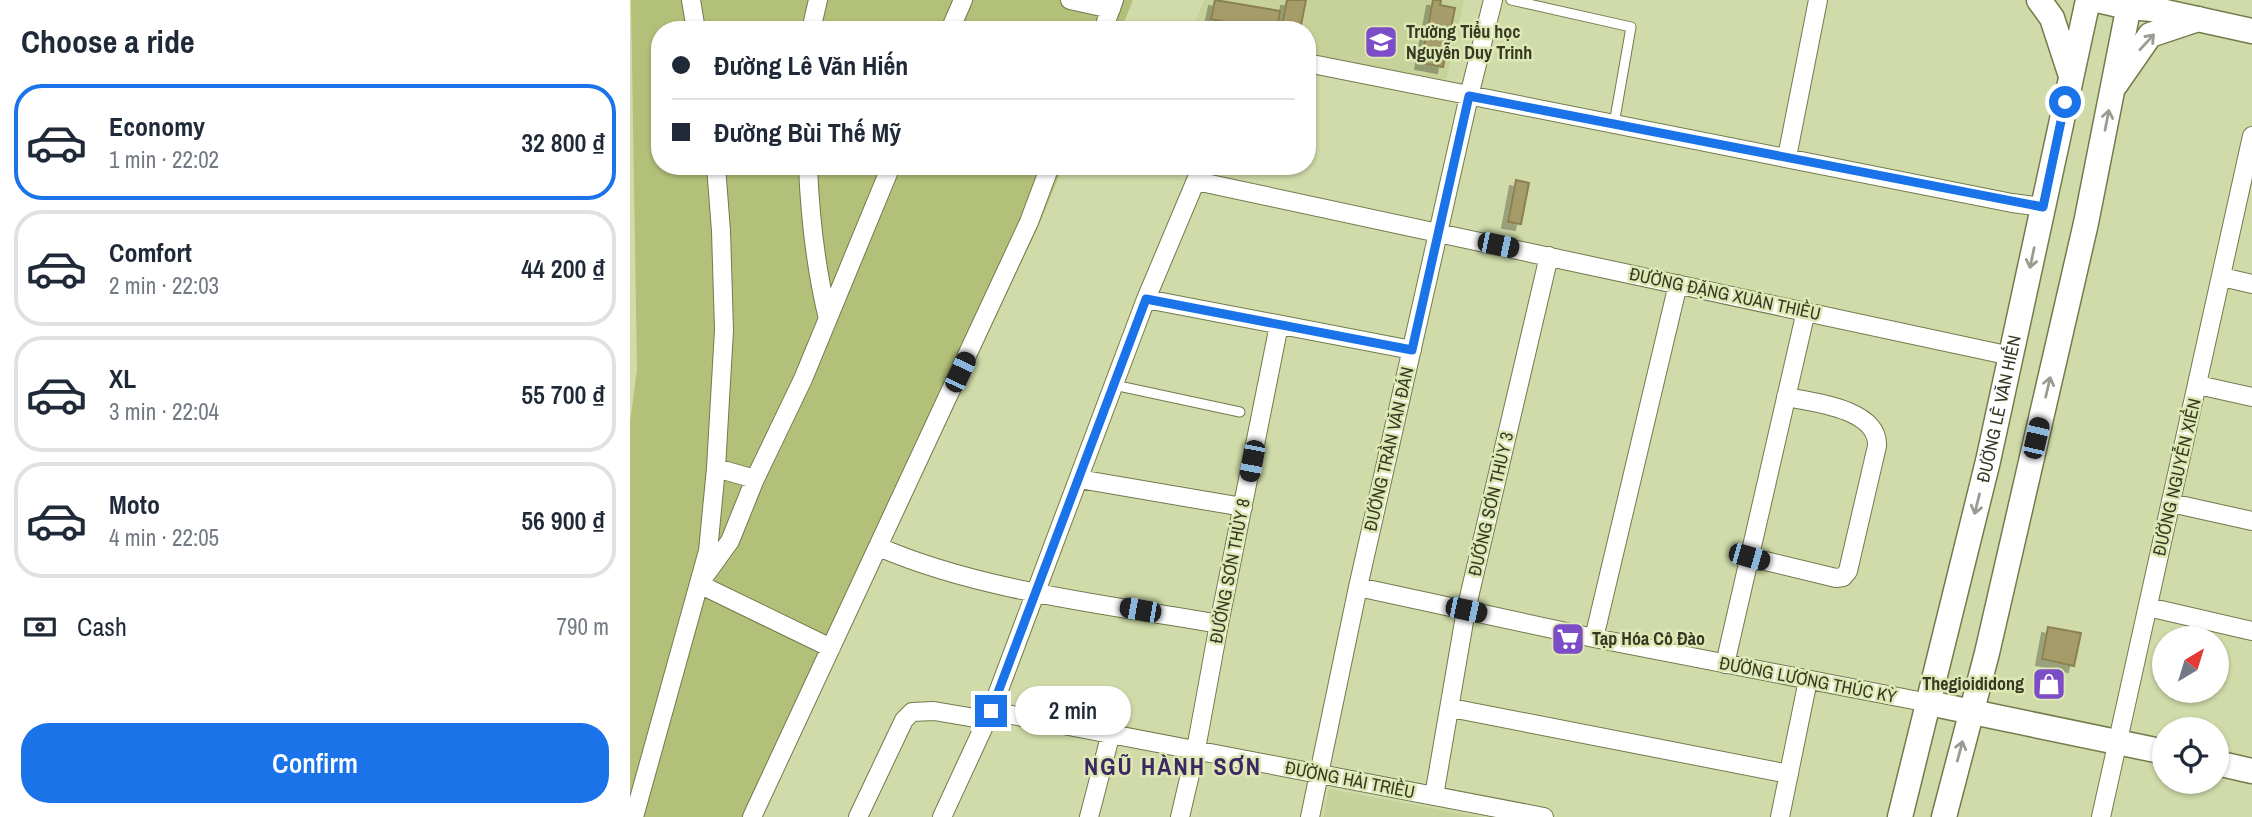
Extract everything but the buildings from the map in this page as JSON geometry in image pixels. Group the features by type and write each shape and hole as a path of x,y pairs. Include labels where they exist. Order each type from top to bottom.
{"main road":[{"path":"2039,0 2052,18 2071,75"},
{"name":"ĐƯỜNG LÊ VĂN HIẾN","path":"1900,817 2011,356 2088,0"},
{"path":"2097,0 2129,4 2252,31"},
{"path":"1944,817 1987,653 2088,211 2129,4"},
{"path":"2113,87 2151,35 2198,19"},
{"path":"1929,703 2152,749"},
{"path":"2229,766 2252,771"}],"street":[{"path":"691,0 694,21"},
{"path":"813,21 818,0"},
{"path":"954,21 962,0"},
{"path":"1070,0 1112,5"},
{"name":"ĐƯỜNG TRẦN VĂN ĐÁN","path":"1310,817 1358,587 1493,0"},
{"path":"1787,157 1818,0"},
{"path":"1316,65 2043,207"},
{"name":"ĐƯỜNG NGUYỄN XIỂN","path":"2101,817 2222,277 2249,171 2252,136"},
{"path":"634,817 708,551 724,330 717,175"},
{"path":"808,175 810,209 821,290 828,319"},
{"path":"699,584 730,541 755,479 803,379 887,175"},
{"path":"752,817 1029,222 1047,175"},
{"path":"942,817 989,716 1146,299 1198,175"},
{"name":"ĐƯỜNG ĐẶNG XUÂN THIỀU","path":"1207,175 1439,232 2011,356"},
{"name":"ĐƯỜNG SƠN THỦY 3","path":"1433,796 1451,708 1466,610 1549,256"},
{"path":"2222,277 2252,284"},
{"path":"1594,638 1678,284"},
{"path":"1146,299 1412,350"},
{"path":"1724,664 1806,311"},
{"name":"ĐƯỜNG SƠN THỦY 8","path":"1180,817 1196,749 1279,326"},
{"path":"2198,385 2252,397"},
{"path":"1749,557 1836,578 1843,577 1848,571 1863,512 1878,438 1871,428 1849,411 1786,397"},
{"path":"716,468 755,479"},
{"path":"1079,479 1242,507"},
{"path":"2172,503 2252,521"},
{"path":"878,548 942,570 1035,592 1219,624"},
{"path":"699,584 831,648"},
{"name":"ĐƯỜNG LƯƠNG THÚC KỲ","path":"1358,587 1594,638 1929,703"},
{"path":"2148,607 2252,631"},
{"path":"1780,817 1808,680"},
{"path":"1451,708 1789,774"},
{"name":"ĐƯỜNG HẢI TRIỀU","path":"858,817 904,720 912,712 934,710 1111,733 1318,776 1544,817"},
{"path":"1089,817 1111,733"}],"lane":[{"path":"1511,0 1631,27 1614,124"},
{"path":"1114,385 1240,412"}],"shaded area":[{"path":"631,0 1133,0 1125,21 651,21 651,175 1059,175 1039,225 762,817 630,817 630,423 637,369"},
{"name":"Trường Tiểu học Nguyễn Duy Trinh","path":"1204,0 1464,0 1446,80 1316,56 1316,21 1195,21"},
{"path":"1329,789 1480,817 1323,817"}],"place":[{"name":"Trường Tiểu học Nguyễn Duy Trinh","path":"1381,42"},
{"name":"Tạp Hóa Cô Đào","path":"1568,639"},
{"name":"Thegioididong","path":"2049,684"}],"district":[{"name":"NGŨ HÀNH SƠN","path":"1173,767"}],"route":[{"path":"991,711 1146,299 1412,350 1469,96 2043,207 2065,102"}]}
